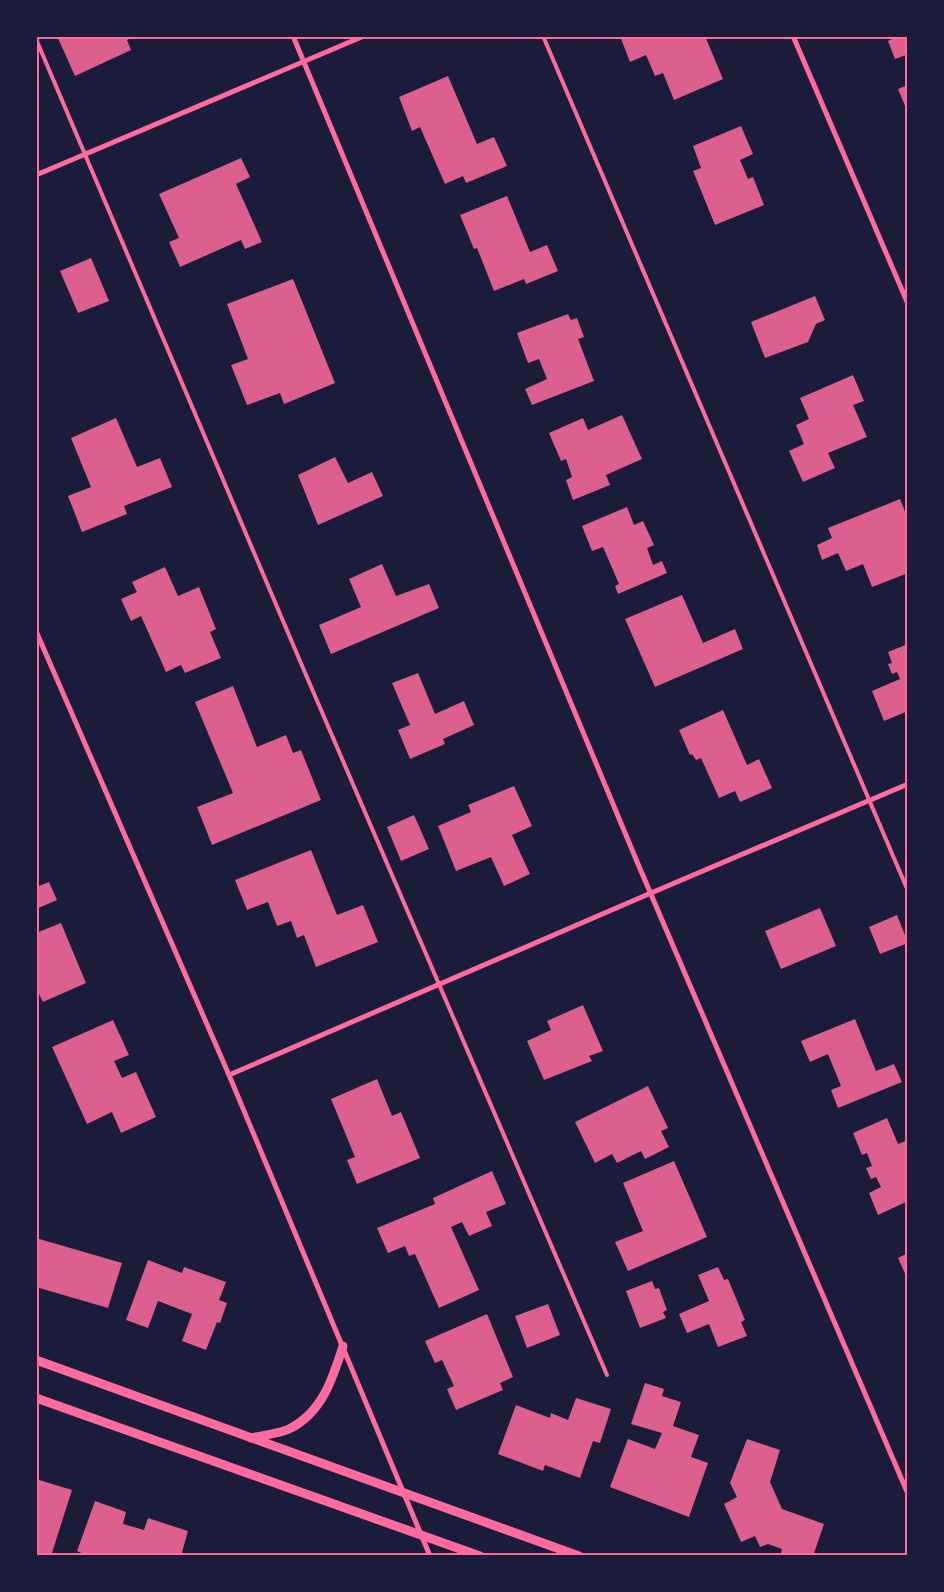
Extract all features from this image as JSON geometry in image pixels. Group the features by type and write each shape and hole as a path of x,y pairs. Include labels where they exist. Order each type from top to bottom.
{"street":[{"path":"293,36 651,893 908,1494"},
{"path":"36,175 364,36"},
{"path":"793,36 908,304"},
{"path":"36,631 229,1076 430,1556"},
{"path":"229,1076 439,984 908,784"},
{"path":"251,1438 288,1430 309,1416 332,1378 343,1346"},
{"path":"36,1360 579,1556"},
{"path":"36,1398 480,1556"}],"lane":[{"path":"544,36 908,891"},
{"path":"36,39 607,1375"}],"building":[{"path":"57,36 136,36 127,40 131,50 75,76"},
{"path":"620,36 695,36 696,39 705,36 723,79 674,100 663,73 655,76 646,55 630,62"},
{"path":"898,36 908,36 908,59 906,55 895,59 888,41"},
{"path":"448,76 477,144 494,137 507,166 466,183 463,176 445,184 420,127 412,131 399,97"},
{"path":"908,85 908,113 898,89"},
{"path":"741,126 753,154 740,160 748,179 753,177 764,205 715,225 693,171 701,168 693,146"},
{"path":"241,158 250,177 236,184 262,242 245,249 241,240 180,267 169,242 179,238 159,194"},
{"path":"507,196 530,252 547,245 558,271 526,284 524,279 494,291 477,248 474,249 460,215"},
{"path":"91,258 109,301 78,313 60,271"},
{"path":"293,279 335,383 284,404 280,393 247,405 231,365 248,359 227,304"},
{"path":"815,296 825,320 816,324 808,342 765,358 751,322"},
{"path":"568,314 571,320 577,318 584,337 578,339 594,381 532,405 525,389 547,379 539,359 528,363 517,333"},
{"path":"853,375 864,401 853,405 867,437 828,453 835,468 803,482 789,451 804,444 796,425 809,419 800,398"},
{"path":"622,415 642,459 606,475 610,485 573,500 566,480 572,477 566,459 561,461 549,433 583,418 588,430"},
{"path":"116,418 137,467 160,458 172,487 124,506 127,514 82,532 68,496 91,487 71,438"},
{"path":"335,457 348,483 372,472 383,496 318,525 298,475"},
{"path":"900,499 908,519 908,573 872,587 863,564 846,571 838,553 822,560 817,545 832,538 828,528"},
{"path":"627,507 634,525 643,521 654,545 647,548 653,565 662,561 667,573 618,594 615,586 619,584 603,547 592,551 582,526"},
{"path":"382,564 396,596 429,584 439,608 331,654 319,625 361,607 349,579"},
{"path":"165,567 178,596 199,587 216,629 210,632 221,658 185,673 181,665 166,672 141,616 131,621 121,599 137,592 132,582"},
{"path":"682,595 703,643 735,629 743,649 655,687 625,619"},
{"path":"908,644 908,711 884,721 872,691 900,679 897,672 892,674 888,664 892,663 888,652"},
{"path":"418,673 435,714 464,701 474,725 443,739 445,744 410,759 398,730 410,725 392,683"},
{"path":"233,686 257,747 286,735 293,753 301,750 321,800 212,845 197,807 233,793 195,702"},
{"path":"723,710 747,765 759,759 772,788 740,802 735,791 719,798 701,758 696,760 692,754 690,755 679,730"},
{"path":"514,786 532,826 512,835 530,874 504,886 491,857 456,871 438,826 471,812 468,805"},
{"path":"414,815 429,849 401,861 387,827"},
{"path":"311,850 337,915 363,905 378,942 316,967 304,935 297,938 291,921 277,926 268,902 247,910 235,880"},
{"path":"49,882 57,900 36,909 36,887"},
{"path":"820,908 836,946 781,969 765,931"},
{"path":"897,915 908,943 880,954 869,927"},
{"path":"61,923 86,983 43,1002 36,988 36,933"},
{"path":"583,1005 603,1051 589,1056 592,1061 544,1080 527,1041 551,1030 547,1021"},
{"path":"855,1019 876,1071 894,1064 902,1082 838,1108 831,1090 841,1086 828,1054 810,1062 801,1041"},
{"path":"113,1020 129,1055 114,1061 122,1078 136,1072 156,1117 121,1133 112,1112 87,1124 52,1047"},
{"path":"377,1079 392,1116 401,1112 420,1158 357,1184 347,1160 355,1157 331,1099"},
{"path":"648,1086 668,1128 661,1131 669,1147 645,1159 641,1151 617,1163 612,1154 595,1163 575,1122"},
{"path":"887,1118 898,1144 908,1140 908,1201 878,1215 869,1193 881,1187 876,1177 871,1179 866,1168 872,1166 867,1153 862,1155 853,1133"},
{"path":"674,1161 707,1237 628,1271 615,1242 643,1231 623,1183"},
{"path":"492,1171 506,1204 486,1212 492,1226 469,1236 462,1222 451,1227 479,1290 439,1308 415,1254 409,1256 405,1246 388,1253 377,1228 435,1204 433,1198"},
{"path":"36,1238 122,1263 108,1308 36,1287"},
{"path":"908,1253 908,1280 898,1258"},
{"path":"148,1260 182,1273 184,1267 226,1282 219,1300 227,1303 220,1323 217,1322 206,1350 182,1341 192,1314 158,1301 148,1328 126,1320"},
{"path":"718,1267 724,1280 728,1279 745,1320 741,1322 747,1336 718,1347 709,1324 687,1333 679,1314 709,1301 698,1275"},
{"path":"652,1281 655,1289 659,1288 667,1310 663,1312 666,1318 640,1328 626,1291"},
{"path":"548,1304 560,1335 527,1348 515,1316"},
{"path":"487,1314 513,1377 500,1383 503,1390 456,1410 447,1389 454,1386 442,1360 435,1363 425,1341"},
{"path":"645,1383 664,1389 662,1396 681,1402 673,1426 699,1435 691,1457 708,1463 689,1517 610,1487 628,1439 655,1449 662,1433 631,1424"},
{"path":"576,1398 611,1409 600,1443 593,1441 580,1478 545,1465 543,1471 498,1454 516,1405 550,1418 551,1413 568,1420"},
{"path":"747,1439 780,1450 770,1482 782,1509 824,1524 813,1556 789,1556 781,1553 782,1549 768,1544 760,1547 755,1536 741,1542 724,1504 737,1497 730,1483"},
{"path":"36,1479 72,1490 51,1556 36,1556"},
{"path":"95,1501 126,1512 123,1524 144,1530 148,1518 188,1531 181,1556 89,1556 77,1551"}]}
